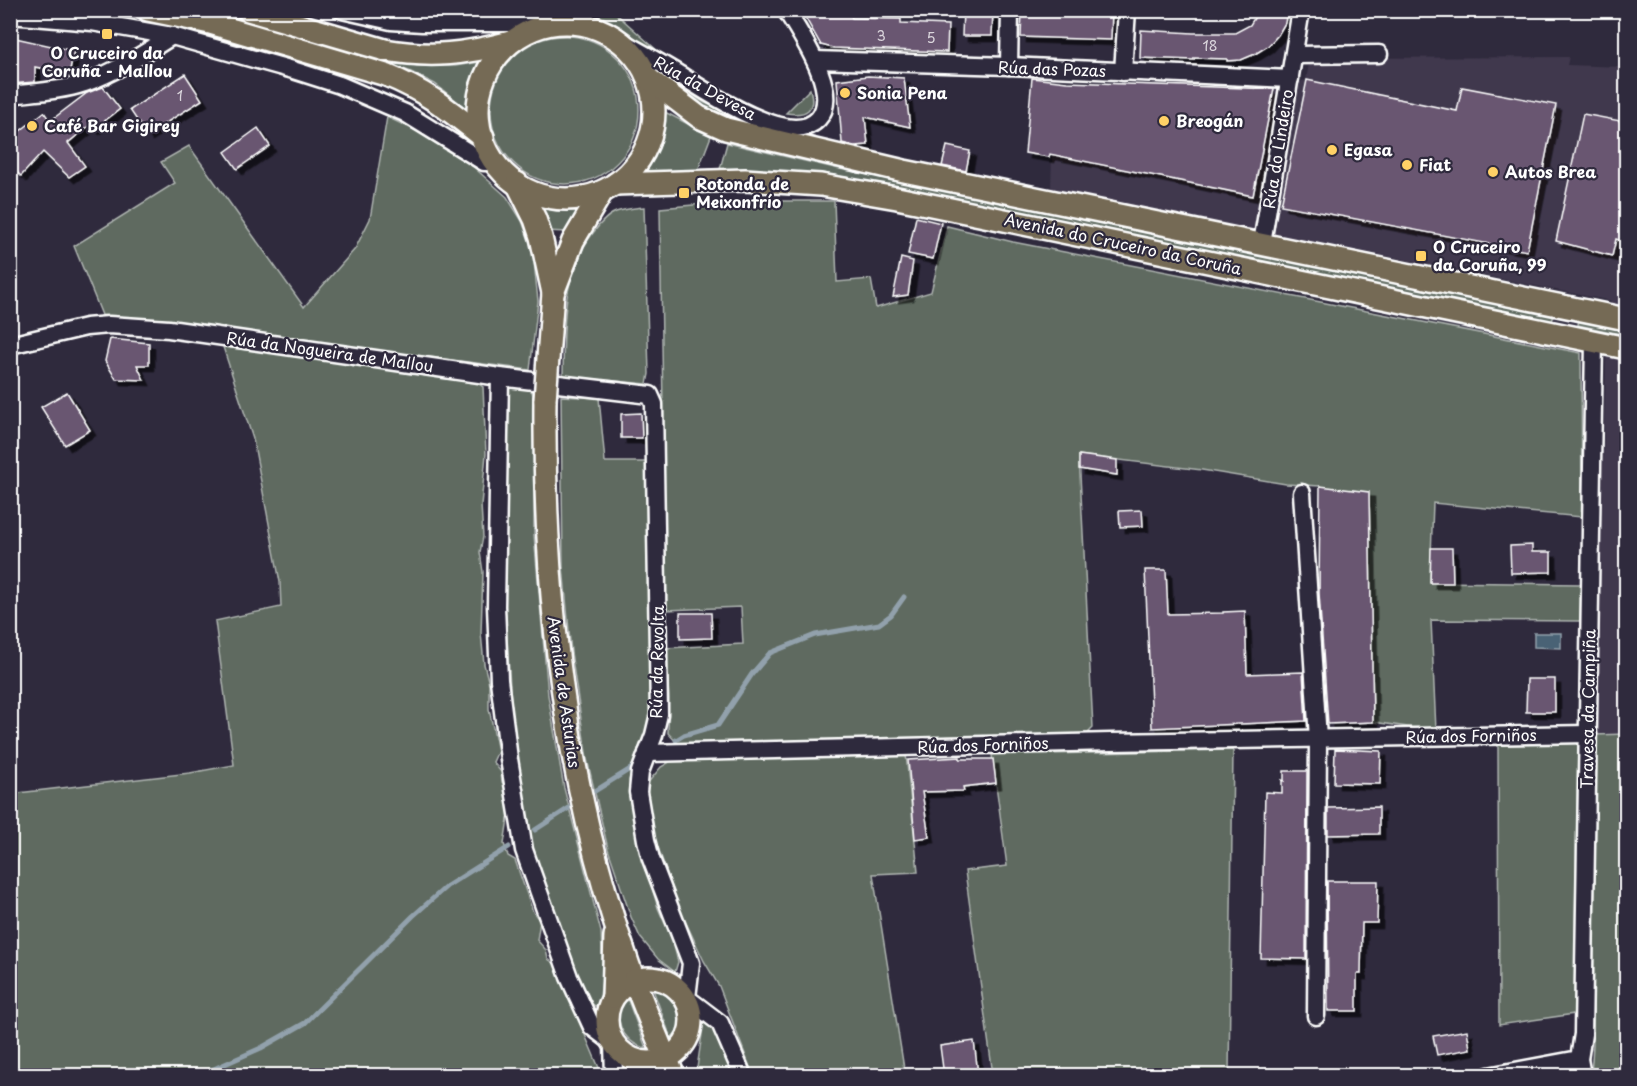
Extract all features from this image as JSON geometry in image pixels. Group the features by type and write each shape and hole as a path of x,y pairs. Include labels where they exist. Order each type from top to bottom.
{"main road":[{"path":"148,10 210,23 386,75 433,98 483,136"},
{"path":"248,10 385,50 404,53 461,54 511,42"},
{"path":"556,23 583,24 617,39 638,60 649,79 655,110 650,138 635,166 609,188 586,197 565,199 539,194 517,183 496,162 483,136 478,115 479,100 489,69 511,42 528,31 556,23"},
{"name":"Avenida do Cruceiro da Coruña","path":"649,79 699,117 726,129 904,171 1626,319"},
{"name":"Avenida do Cruceiro da Coruña","path":"609,188 744,180 821,185 897,198 1626,348"},
{"name":"Avenida de Asturias","path":"517,183 535,219 541,237 552,293 545,400 544,475 550,591 562,696 585,816 615,923 663,1064"},
{"name":"Avenida de Asturias","path":"552,293 573,241 609,188"},
{"path":"615,923 637,954 666,981"},
{"path":"615,923 613,997 608,1011 607,1024 613,1043 623,1054 663,1064 684,1076"},
{"path":"613,997 621,988 635,980 658,978 675,986 687,998 692,1013 691,1028 663,1064"}],"street":[{"path":"342,10 391,21 556,23"},
{"name":"Rúa da Devesa","path":"617,39 737,109 772,123 795,128 812,124 819,117 824,109 824,88 815,60 786,10"},
{"path":"1009,66 1010,10"},
{"path":"1123,72 1127,10"},
{"name":"Rúa do Lindeiro","path":"1262,243 1302,10"},
{"path":"10,15 92,22 172,36 229,51 340,85 405,113 484,162 496,162"},
{"path":"128,61 136,30"},
{"path":"10,95 64,88 86,82 104,75 172,36"},
{"path":"1294,55 1379,54"},
{"name":"Rúa das Pozas","path":"815,60 1290,79"},
{"name":"Rúa da Nogueira de Mallou","path":"10,345 63,331 109,325 169,329 500,377 650,396"},
{"name":"Travesa da Campiña","path":"1582,1076 1579,1059 1583,1034 1594,341"},
{"path":"500,377 496,606 499,680 509,759 524,850 569,978 592,1027 613,1043 614,1076"},
{"name":"Rúa da Revolta","path":"650,396 654,404 659,714 640,772 638,792 651,859 691,963 687,998"},
{"path":"1302,493 1318,739 1316,1016"},
{"name":"Rúa dos Forniños","path":"647,753 1588,734"},
{"path":"687,998 720,1023 742,1076"},
{"path":"1488,1076 1579,1059"}],"shaded area":[{"path":"193,11 208,11 251,21 417,66 455,66 480,62 470,84 466,108 435,84 409,71 289,35"},
{"path":"468,11 613,11 678,69 611,26 591,20 553,15 474,19"},
{"path":"565,36 593,42 617,58 633,82 639,110 633,138 617,162 593,178 565,184 537,178 513,162 497,138 491,110 497,82 513,58 537,42"},
{"path":"1569,57 1567,65 1623,67 1626,59 1626,734 1595,735 1606,362 1611,301 1051,189 1052,155 1068,82 1274,88 1306,80 1310,58"},
{"path":"664,80 705,103 730,113 726,120 693,103"},
{"path":"810,89 812,102 808,110 786,113"},
{"path":"663,111 711,136 698,170 642,172 660,136"},
{"path":"387,117 425,135 469,163 507,197 522,221 533,252 538,301 530,370 102,315 74,246 175,183 161,162 189,146 304,307 355,249 370,219"},
{"path":"727,143 835,168 1554,315 1552,321 834,175 720,169"},
{"path":"739,201 834,201 837,282 871,279 876,308 931,292 947,226 1013,242 1581,353 1582,517 1433,503 1430,582 1581,584 1580,621 1431,620 1436,731 1373,722 1371,646 1320,486 1286,484 1202,470 1079,455 1093,728 1085,736 679,745 668,733 669,698 665,648 743,644 741,607 666,610 660,208"},
{"path":"538,206 580,210 567,232 546,231"},
{"path":"644,207 649,374 647,384 563,376 566,301 575,266 583,249 593,233 609,216 622,210"},
{"path":"1579,319 1626,329 1626,335 1578,325"},
{"path":"223,347 348,362 476,382 483,387 486,454 481,505 483,537 480,552 483,572 481,633 484,664 489,684 489,709 498,751 493,762 501,772 502,782 509,792 512,809 504,844 508,856 515,860 533,912 540,921 537,940 546,950 548,959 555,964 602,1075 11,1075 10,794 190,773 234,765 215,621 281,607 280,582 253,439"},
{"path":"513,386 528,387 532,391 534,401 534,535 548,695 564,788 601,932 603,971 599,1004 595,1006 586,998 576,972 533,851 526,818 511,704 503,571 506,395"},
{"path":"561,396 599,398 605,462 650,462 650,721 629,780 633,823 658,908 673,942 678,962 675,972 658,959 640,937 631,917 608,849 587,759 571,652 563,566"},
{"path":"1626,734 1626,1075 1591,1076 1595,735"},
{"path":"1578,740 1574,1014 1499,1025 1498,742"},
{"path":"1233,750 1229,1075 993,1075 965,871 1007,866 992,755"},
{"path":"906,754 918,872 873,874 905,1075 753,1075 719,986 704,961 680,910 655,839 646,785 661,767 673,760"},
{"path":"652,987 666,994 677,1008 679,1024 671,1038"},
{"path":"627,998 646,1048 631,1041 621,1028 619,1012"},
{"path":"704,1021 710,1022 733,1075 696,1075"}],"water":[{"path":"1534,633 1561,633 1561,648 1534,647"}],"building":[{"path":"801,10 848,10 852,18 901,19 901,23 948,25 947,52 833,48 821,45"},
{"path":"963,10 993,10 992,36 962,36"},
{"path":"1022,10 1112,10 1111,40 1021,37"},
{"path":"1259,10 1287,10 1285,23 1268,46 1241,60 1140,58 1141,30 1235,33 1250,25"},
{"path":"11,37 74,51 69,74 35,67 35,82 10,84 10,69 13,69"},
{"path":"185,74 202,100 147,135 130,110"},
{"path":"868,76 904,78 910,127 865,117 868,145 854,146 842,143 837,80"},
{"name":"Breogán","path":"1032,78 1067,82 1274,89 1253,196 1050,154 1049,157 1025,153"},
{"path":"1307,80 1457,111 1462,87 1556,105 1527,251 1281,205"},
{"path":"103,87 120,109 94,129 90,125 68,143 85,166 69,177 43,152 21,176 10,166 10,139 19,130 44,112 50,121 87,93"},
{"path":"1583,114 1626,122 1626,242 1616,239 1612,256 1556,241"},
{"path":"258,128 270,146 237,169 225,152"},
{"path":"947,146 970,151 966,171 942,166"},
{"path":"916,217 941,223 933,259 908,254"},
{"path":"901,258 913,261 908,295 893,297"},
{"path":"110,339 149,343 149,365 137,365 144,380 116,379 105,361"},
{"path":"67,392 90,430 65,445 41,407"},
{"path":"641,413 642,438 621,438 621,414"},
{"path":"1079,455 1117,460 1117,475 1079,469"},
{"path":"1320,486 1369,492 1373,722 1328,724 1319,593"},
{"path":"1142,510 1143,526 1120,527 1119,511"},
{"path":"1532,545 1532,552 1551,552 1551,572 1511,573 1510,546"},
{"path":"1431,548 1452,548 1453,583 1430,583"},
{"path":"1145,570 1166,570 1168,614 1245,611 1247,674 1303,672 1306,721 1152,728"},
{"path":"680,613 711,613 712,638 680,639"},
{"path":"1527,679 1555,679 1555,712 1526,712"},
{"path":"1335,749 1381,751 1380,784 1334,783"},
{"path":"960,757 960,759 993,759 996,783 963,787 964,791 922,792 929,837 915,839 908,760"},
{"path":"1284,771 1307,771 1306,959 1261,958 1265,792 1282,793"},
{"path":"1379,807 1379,834 1328,835 1328,808"},
{"path":"1327,881 1378,881 1377,923 1362,923 1361,974 1357,974 1357,1011 1328,1011"},
{"path":"1467,1030 1470,1049 1437,1055 1433,1036"},
{"path":"974,1041 978,1074 944,1076 940,1046"}],"waterway":[{"path":"676,740 684,735 718,725 752,674 770,653 815,635 879,624 891,615 904,597"},
{"path":"595,791 635,766"},
{"path":"535,830 569,808"},
{"path":"198,1076 261,1048 305,1023 413,916 447,886 509,847"}],"place":[{"name":"O Cruceiro da Coruña - Mallou","path":"107,34"},
{"name":"Sonia Pena","path":"845,93"},
{"name":"Breogán","path":"1164,121"},
{"name":"Café Bar Gigirey","path":"32,126"},
{"name":"Egasa","path":"1332,150"},
{"name":"Fiat","path":"1407,165"},
{"name":"Autos Brea","path":"1493,172"},
{"name":"Rotonda de Meixonfrío","path":"684,193"},
{"name":"O Cruceiro da Coruña, 99","path":"1421,256"}]}
